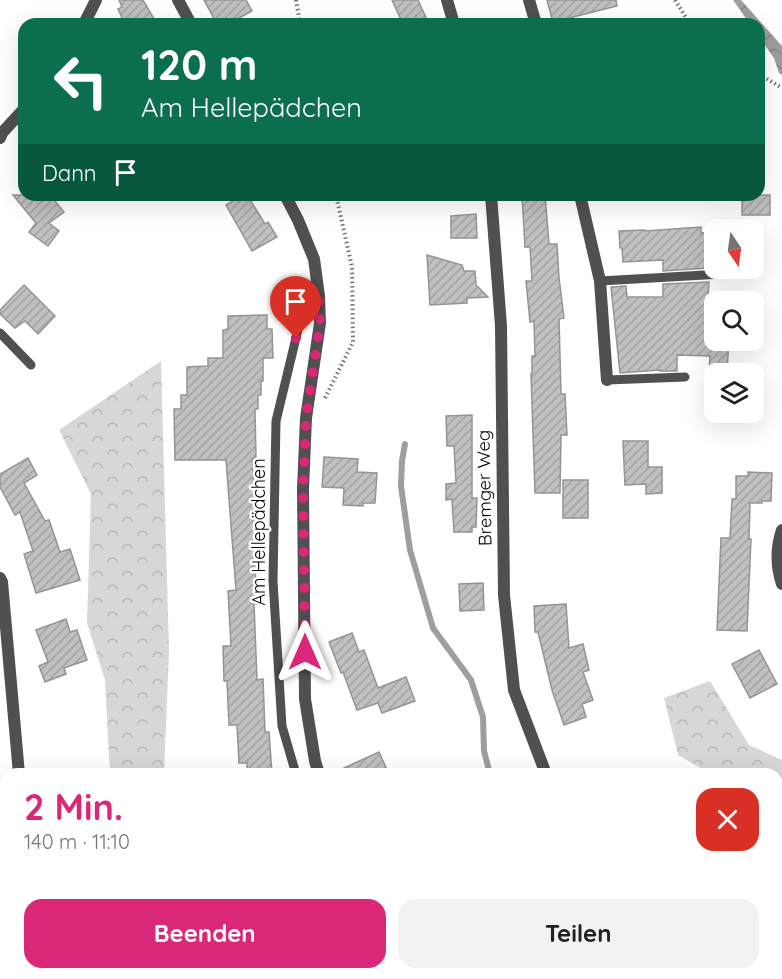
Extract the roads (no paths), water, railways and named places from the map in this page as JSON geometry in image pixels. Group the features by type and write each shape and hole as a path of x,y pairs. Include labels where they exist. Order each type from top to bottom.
{"street":[{"path":"87,18 96,0"},
{"path":"178,0 188,18"},
{"path":"447,0 452,18"},
{"path":"529,0 534,18"},
{"path":"0,138 18,116"},
{"path":"288,201 314,259 319,296 320,324 306,418 303,489 305,699 317,768"},
{"name":"Bremger Weg","path":"491,201 501,326 504,595 514,690 544,768"},
{"path":"580,201 600,281 607,380"},
{"path":"782,530 778,542 778,571 782,584"},
{"path":"0,578 19,768"}],"lane":[{"path":"600,281 704,275"},
{"name":"Am Hellepädchen","path":"294,768 282,726 273,581 276,421 302,317 319,296"},
{"path":"0,333 31,364"},
{"path":"607,380 685,377"}],"water":[{"path":"733,0 741,0 757,18 746,18"},
{"path":"765,27 782,46 782,75 779,73 774,58 765,45"}],"waterway":[{"path":"405,444 401,486 410,550 433,628 471,680 483,717 484,751 488,768"}]}
